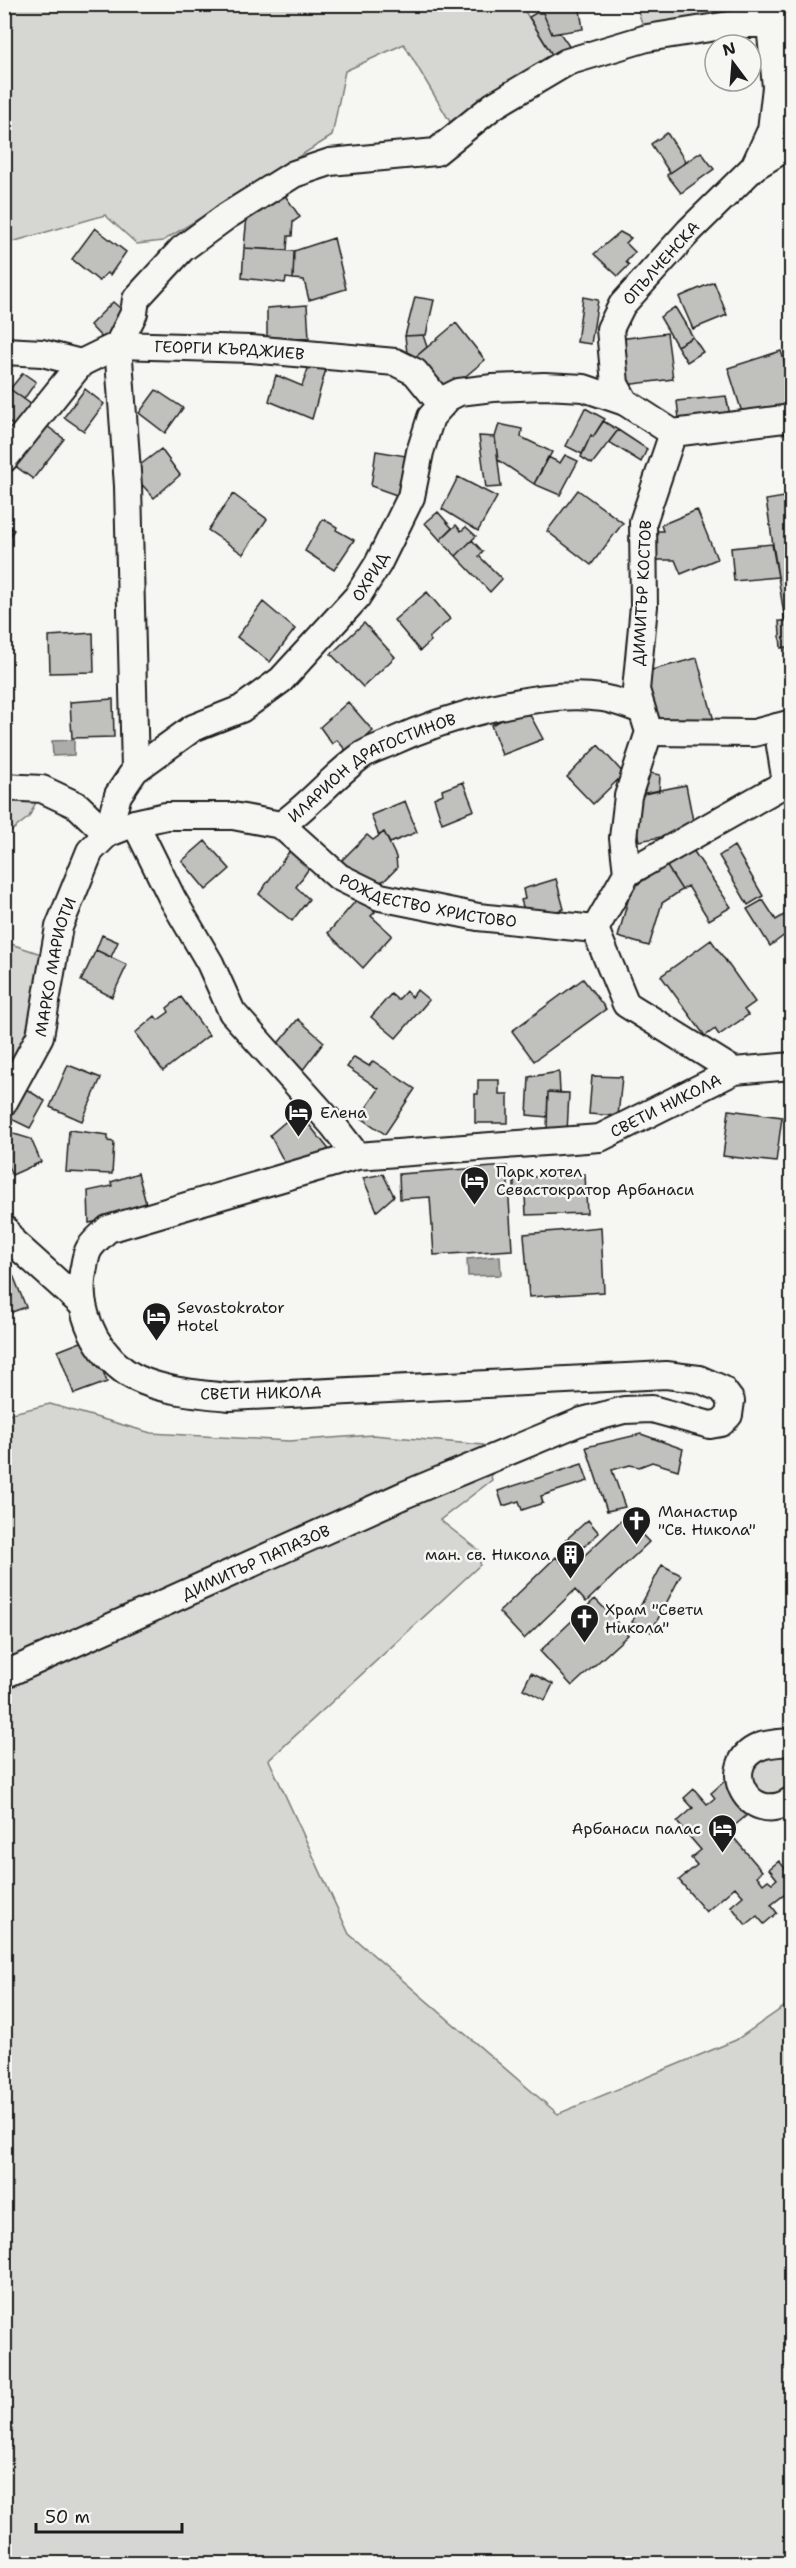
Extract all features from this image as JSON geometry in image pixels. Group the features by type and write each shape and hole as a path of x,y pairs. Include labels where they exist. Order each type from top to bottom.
{"street":[{"name":"ОПЪЛЧЕНСКА","path":"625,402 615,384 610,329 622,304 689,231 754,168 771,130 776,87 775,16"},
{"path":"135,770 128,486 118,345 134,313 136,298 182,249 226,216 294,174 330,162 436,152 493,106 567,62 647,38 775,16"},
{"path":"754,168 792,144"},
{"name":"ГЕОРГИ КЪРДЖИЕВ","path":"81,363 118,345 251,349 394,362 415,372 441,404"},
{"path":"4,351 42,353 81,363 4,459"},
{"path":"441,404 459,392 544,386 584,388 625,402 673,433 792,418"},
{"name":"ОХРИД","path":"107,834 118,795 135,770 193,728 241,709 281,680 357,597 378,564 411,497 420,452 431,417 441,404"},
{"name":"ДИМИТЪР КОСТОВ","path":"627,873 623,838 628,796 645,721 636,690 644,606 644,522 673,433"},
{"name":"ИЛАРИОН ДРАГОСТИНОВ","path":"107,834 135,823 166,816 233,816 281,825 299,813 328,782 362,755 412,732 460,716 528,702 573,697 601,698 645,721 754,733 784,725"},
{"path":"734,1071 626,1004 595,929 627,873 789,784 784,725"},
{"path":"4,787 42,789 78,806 107,834"},
{"path":"135,823 172,898 210,963 232,1012 333,1125 357,1156"},
{"name":"РОЖДЕСТВО ХРИСТОВО","path":"281,825 339,878 380,897 478,917 595,929"},
{"name":"МАРКО МАРИОТИ","path":"4,1102 40,1036 59,927 90,851 107,834"},
{"name":"СВЕТИ НИКОЛА","path":"508,1451 582,1420 624,1410 652,1409 704,1424 716,1425 729,1415 731,1401 722,1389 699,1379 666,1375 230,1397 191,1394 154,1384 123,1370 89,1328 83,1305 82,1274 88,1250 108,1229 357,1156 600,1138 734,1071 792,1066"},
{"path":"4,1228 13,1242 83,1305"},
{"name":"ДИМИТЪР ПАПАЗОВ","path":"4,1675 404,1495 508,1451"},
{"path":"792,1742 764,1745 752,1750 746,1756 739,1773 742,1790 753,1802 769,1808 778,1807 792,1800"}],"shaded area":[{"path":"5,5 521,5 556,61 450,122 404,44 345,71 332,136 163,241 137,244 105,215 5,244"},
{"path":"636,5 764,5 770,24 647,38"},
{"path":"74,740 74,755 53,756 52,741"},
{"path":"4,787 42,789 29,817 5,836"},
{"path":"5,942 53,958 5,1102"},
{"path":"500,1256 501,1275 468,1276 467,1259"},
{"path":"50,1404 151,1433 289,1441 373,1435 483,1445 492,1480 440,1520 480,1551 480,1565 269,1760 349,1934 558,2114 736,2040 791,2002 791,2563 5,2563 4,1415"},
{"path":"791,1753 791,1799 769,1808 741,1764 746,1756"}],"building":[{"path":"534,4 579,4 583,29 552,34 543,13 536,13"},
{"path":"536,13 543,13 552,34 560,33 573,52 556,61 529,17"},
{"path":"667,133 686,162 670,173 651,144"},
{"path":"701,152 714,169 681,193 667,175"},
{"path":"284,194 300,217 293,222 292,236 288,236 287,250 244,248 247,216"},
{"path":"95,228 126,252 110,275 107,273 99,281 72,259"},
{"path":"620,232 631,238 626,243 635,252 626,262 629,265 618,276 594,254"},
{"path":"334,238 346,289 309,300 304,280 293,279 294,251"},
{"path":"244,248 294,251 293,279 286,278 285,283 242,278"},
{"path":"714,282 727,315 693,329 679,297"},
{"path":"415,297 434,300 426,335 405,336"},
{"path":"583,297 598,300 591,344 577,342"},
{"path":"113,302 127,314 104,340 90,325"},
{"path":"307,305 309,338 267,341 267,308"},
{"path":"675,307 693,337 677,346 660,317"},
{"path":"456,323 485,360 443,395 412,360"},
{"path":"667,333 673,379 625,385 619,339"},
{"path":"423,335 427,347 412,360 407,353 405,336"},
{"path":"693,337 703,352 687,362 677,346"},
{"path":"781,351 788,372 792,371 792,407 745,422 728,368"},
{"path":"309,366 326,369 312,419 269,401 276,375 302,386"},
{"path":"23,373 36,382 24,399 10,389"},
{"path":"10,389 32,405 14,426 10,423 4,429 4,396"},
{"path":"85,389 104,404 84,431 64,417"},
{"path":"156,390 183,408 165,433 139,413"},
{"path":"726,396 730,415 679,419 677,401"},
{"path":"585,408 605,419 593,437 591,435 582,454 566,446"},
{"path":"603,421 618,430 592,464 581,457 591,435 593,437"},
{"path":"499,424 522,429 521,437 552,452 534,484 498,460 495,437"},
{"path":"47,426 64,439 33,479 14,465"},
{"path":"618,430 647,449 641,462 609,442"},
{"path":"479,436 495,437 501,487 486,488"},
{"path":"161,449 180,475 154,498 136,478 136,468"},
{"path":"376,451 412,457 402,497 371,486"},
{"path":"565,455 578,461 560,495 534,484 548,457 560,463"},
{"path":"458,477 497,497 478,531 442,509"},
{"path":"578,490 623,523 591,565 547,531"},
{"path":"233,494 267,519 243,554 208,530"},
{"path":"784,497 786,504 791,503 792,505 792,682 789,683 786,647 781,648 779,621 785,621 766,500"},
{"path":"697,510 717,559 681,574 675,560 645,560 645,531 663,531 661,525"},
{"path":"438,512 452,528 440,540 425,523"},
{"path":"323,519 337,527 336,530 354,540 334,570 305,551"},
{"path":"4,524 14,530 4,545"},
{"path":"456,525 461,531 466,527 476,536 456,556 440,540"},
{"path":"472,540 483,552 479,556 502,579 490,592 456,556"},
{"path":"772,544 778,577 734,581 731,548"},
{"path":"427,592 450,619 429,638 431,641 420,651 394,620"},
{"path":"263,602 295,629 270,662 237,637"},
{"path":"364,623 395,657 363,687 331,654"},
{"path":"93,633 94,672 50,673 49,636"},
{"path":"697,658 714,721 687,726 686,719 652,723 644,672"},
{"path":"113,699 114,737 72,738 70,702"},
{"path":"348,702 373,731 349,754 337,740 332,744 320,727"},
{"path":"520,712 530,715 543,739 502,755 491,725"},
{"path":"598,745 624,774 593,804 567,777"},
{"path":"645,772 660,775 659,791 638,795"},
{"path":"463,782 474,810 442,823 434,798 443,794 442,790"},
{"path":"686,785 695,831 639,841 630,796"},
{"path":"405,801 417,832 390,843 384,832 379,836 371,815"},
{"path":"384,832 396,857 397,868 385,880 372,885 340,862 367,835 373,840"},
{"path":"205,841 230,869 206,890 182,861"},
{"path":"734,846 763,896 748,905 719,856"},
{"path":"291,849 312,864 296,887 309,899 292,921 259,894"},
{"path":"693,850 731,907 709,920 688,886 682,890 666,865"},
{"path":"666,865 682,890 662,903 649,946 618,937 631,889"},
{"path":"556,879 564,909 531,918 525,913 521,900 525,899 523,889"},
{"path":"359,897 375,912 371,916 392,935 363,968 328,933"},
{"path":"763,900 776,920 792,910 792,926 784,931 786,934 770,946 747,909"},
{"path":"102,935 118,942 111,957 96,950"},
{"path":"711,940 755,1002 744,1010 748,1015 719,1035 715,1029 705,1036 661,976"},
{"path":"96,950 127,965 112,997 81,981"},
{"path":"583,979 606,1009 534,1061 512,1031"},
{"path":"417,990 429,1000 396,1038 371,1017 391,994 398,1000 406,991 412,997"},
{"path":"181,997 209,1035 163,1071 135,1033 155,1016 158,1020 169,1012 167,1008"},
{"path":"298,1019 324,1042 302,1071 275,1047"},
{"path":"354,1057 369,1066 373,1061 415,1089 385,1134 360,1117 379,1089 347,1067"},
{"path":"68,1065 101,1078 82,1121 50,1107"},
{"path":"559,1072 560,1093 548,1092 547,1117 527,1115 529,1077"},
{"path":"592,1076 622,1077 618,1116 589,1114"},
{"path":"478,1080 499,1080 499,1094 508,1094 508,1123 475,1123 475,1094 478,1094"},
{"path":"23,1087 45,1101 30,1128 7,1117"},
{"path":"548,1092 569,1093 567,1132 547,1131"},
{"path":"729,1110 782,1117 776,1162 723,1156"},
{"path":"298,1111 331,1152 288,1169 270,1135"},
{"path":"69,1130 108,1135 108,1141 114,1142 112,1174 66,1172"},
{"path":"4,1131 31,1139 41,1162 12,1175 4,1158"},
{"path":"507,1166 512,1250 434,1255 430,1197 400,1199 399,1174"},
{"path":"138,1173 148,1211 89,1223 88,1191 112,1186 111,1182"},
{"path":"383,1174 394,1196 377,1211 363,1178"},
{"path":"585,1174 587,1213 526,1215 525,1195 514,1195 514,1178"},
{"path":"601,1227 604,1292 529,1297 524,1234"},
{"path":"4,1253 26,1307 4,1315"},
{"path":"91,1338 107,1382 74,1394 58,1351"},
{"path":"641,1434 683,1449 678,1470 652,1462 639,1467 630,1465 612,1470 625,1507 607,1511 586,1447"},
{"path":"582,1464 588,1481 541,1496 543,1503 522,1510 519,1501 503,1506 498,1491"},
{"name":"ман. св. Никола","path":"625,1517 649,1542 586,1602 575,1590 524,1639 499,1612 556,1557 569,1570"},
{"path":"588,1520 599,1533 572,1556 561,1544"},
{"path":"662,1565 681,1575 651,1632 632,1622"},
{"name":"Храм \"Свети Никола\"","path":"595,1599 607,1611 613,1611 617,1616 616,1621 628,1635 572,1686 540,1651"},
{"path":"531,1673 553,1684 545,1700 523,1689"},
{"name":"Арбанаси палас","path":"726,1780 752,1811 728,1831 762,1871 757,1876 763,1884 768,1880 772,1883 777,1879 769,1869 779,1861 788,1872 792,1866 792,1903 784,1895 771,1905 777,1913 764,1924 757,1916 746,1925 731,1906 743,1896 735,1887 706,1912 679,1880 697,1865 691,1858 701,1850 677,1822 693,1808 684,1798 694,1789 707,1804 715,1798 711,1793"}],"place":[{"name":"Елена","path":"299,1138"},
{"name":"Парк хотел Севастократор Арбанаси","path":"475,1206"},
{"name":"Sevastokrator Hotel","path":"156,1342"},
{"name":"Манастир \"Св. Никола\"","path":"637,1546"},
{"name":"ман. св. Никола","path":"571,1580"},
{"name":"Храм \"Свети Никола\"","path":"584,1644"},
{"name":"Арбанаси палас","path":"722,1854"}]}
